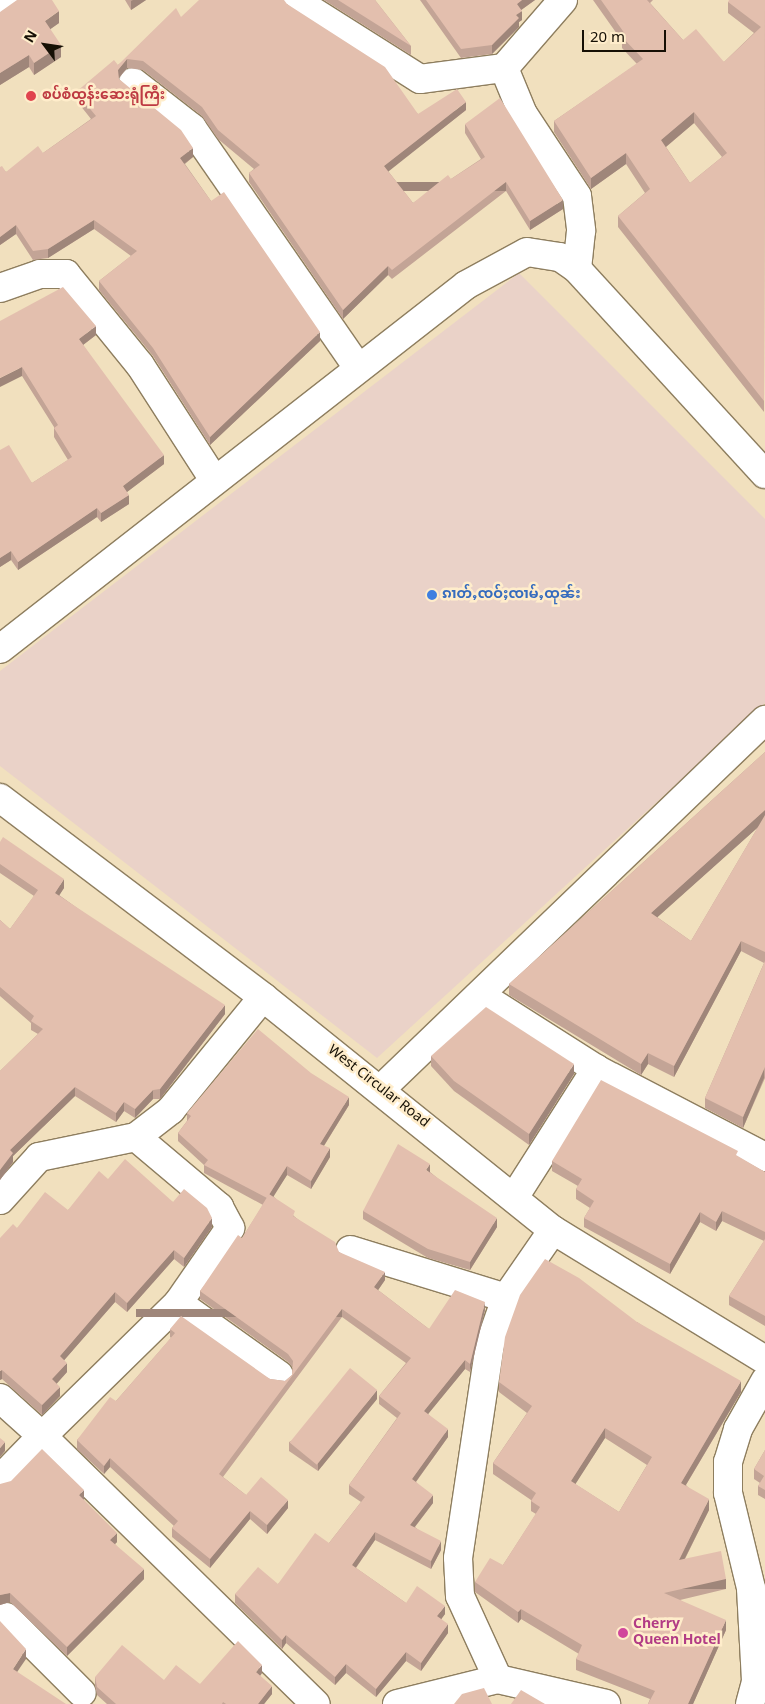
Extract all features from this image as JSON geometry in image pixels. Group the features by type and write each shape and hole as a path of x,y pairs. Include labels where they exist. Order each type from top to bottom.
{"street":[{"path":"0,8 12,0"},
{"path":"295,0 420,79 452,78 504,68 563,0"},
{"path":"504,68 523,114 577,196 581,230 577,269"},
{"path":"133,82 192,128 358,368"},
{"path":"0,649 358,368 493,267 527,252 560,257 577,269 765,474"},
{"path":"0,288 40,274 66,274 140,365 214,480"},
{"path":"381,1089 765,720"},
{"name":"West Circular Road","path":"0,800 263,997 515,1196 552,1230 765,1360"},
{"path":"480,995 596,1069 765,1157"},
{"path":"0,1200 39,1158 136,1137 171,1110 263,997"},
{"path":"515,1196 596,1069"},
{"path":"0,1479 178,1303 230,1228 220,1207 136,1137"},
{"path":"498,1679 460,1596 458,1558 490,1344 506,1298 552,1230"},
{"path":"350,1250 506,1298"},
{"path":"178,1303 279,1375"},
{"path":"750,1704 756,1681 758,1592 728,1493 728,1462 738,1429 765,1381"},
{"path":"0,1398 42,1436 316,1704"},
{"path":"2,1618 82,1693"},
{"path":"397,1704 498,1679 606,1704"}],"shaded area":[{"name":"ၵၢတ်ႇၸဝ်ႈၸၢမ်ႇထုၼ်း","path":"519,273 765,519 765,703 377,1058 0,766 0,671"}],"building":[{"path":"17,0 52,0 59,11 45,21 61,45 34,63 29,55 0,73 0,12"},
{"path":"199,0 284,0 287,4 385,67 418,114 457,89 466,102 384,166 413,203 448,175 451,179 485,157 465,124 500,98 563,200 530,221 506,182 392,270 388,266 343,310 249,173 260,165 218,130 202,107 143,61 127,59 118,70 119,79 181,130 193,148 180,158 211,201 224,192 320,332 210,437 153,348 99,281 137,251 94,220 48,249 33,251 16,225 0,237 0,167 2,166 6,172 38,146 43,153 96,116 76,92 114,60 118,65 176,8 181,17"},
{"path":"338,0 375,0 411,46"},
{"path":"426,0 522,0 517,4 522,11 516,15 519,18 492,45 461,49"},
{"path":"601,0 647,0 683,40 696,29 724,62 761,27 728,2 729,0 765,0 764,401 618,216 650,189 626,153 591,178 554,121 643,59 622,37 625,34","holes":["694,112 727,153 690,183 661,140"]},
{"path":"63,287 96,326 79,339 164,455 123,486 129,495 101,513 97,508 18,562 11,551 0,558 0,450 9,445 32,483 72,457 54,428 58,425 22,367 0,378 0,321"},
{"path":"765,752 765,810 651,913 691,941 765,815 765,952 741,941 674,1066 648,1053 641,1064 509,984"},
{"path":"3,837 64,879 55,893 225,1005 160,1089 153,1090 135,1109 124,1102 116,1113 75,1087 10,1150 13,1153 0,1170 0,1071 43,1029 31,1021 34,1016 0,987 0,920 10,929 38,890 0,864 0,842"},
{"path":"765,961 765,1067 743,1117 705,1098"},
{"path":"486,1007 574,1064 529,1134 454,1081 431,1056"},
{"path":"258,1029 311,1073 349,1097 320,1144 330,1148 311,1181 287,1166 267,1198 204,1165 208,1160 178,1133 191,1116 187,1113"},
{"path":"601,1080 738,1151 736,1155 765,1172 765,1232 722,1211 716,1222 700,1212 670,1264 584,1218 594,1201 576,1189 582,1179 552,1161"},
{"path":"398,1144 430,1164 426,1170 497,1218 470,1262 428,1249 363,1211"},
{"path":"125,1159 173,1202 184,1189 207,1208 212,1218 184,1258 174,1250 127,1303 115,1292 60,1356 67,1363 52,1379 60,1387 42,1405 2,1370 0,1371 0,1238 13,1224 17,1228 45,1192 68,1210 99,1171 108,1179"},
{"path":"269,1194 295,1211 293,1216 335,1242 339,1252 385,1272 374,1287 429,1329 455,1290 485,1302 470,1364 465,1360 424,1411 448,1429 412,1479 433,1495 410,1525 441,1541 431,1561 375,1532 352,1565 406,1603 417,1586 445,1606 437,1616 448,1624 421,1663 406,1652 376,1689 346,1664 335,1677 286,1635 282,1640 235,1594 258,1567 278,1584 315,1533 329,1543 365,1497 349,1485 401,1413 379,1396 411,1358 342,1309 219,1474 246,1495 261,1477 288,1500 267,1525 250,1511 210,1559 172,1528 178,1521 110,1458 104,1466 77,1440 110,1397 116,1401 175,1333 170,1329 181,1316 270,1379 285,1381 292,1375 293,1361 288,1354 200,1291 238,1235 242,1238"},
{"path":"765,1239 765,1316 729,1296"},
{"path":"545,1259 579,1278 637,1322 741,1381 681,1483 709,1499 679,1560 721,1551 726,1579 664,1593 726,1620 688,1704 648,1704 655,1691 576,1659 582,1645 521,1609 518,1612 475,1582 490,1558 503,1565 540,1507 531,1501 536,1493 493,1463 532,1406 499,1382 505,1337 520,1295","holes":["605,1428 652,1457 619,1512 571,1481"]},
{"path":"350,1368 377,1390 317,1465 290,1443"},
{"path":"0,1438 5,1442 0,1448"},
{"path":"42,1449 84,1490 79,1495 117,1533 110,1540 144,1569 67,1647 10,1593 0,1595 0,1484 11,1481"},
{"path":"765,1450 765,1490 758,1486 764,1476 754,1469"},
{"path":"0,1621 26,1649 13,1669 66,1704 0,1704"},
{"path":"238,1641 262,1665 256,1672 272,1686 258,1704 226,1704 223,1702 222,1704 116,1704 97,1687 95,1677 122,1645 164,1680 176,1665 200,1684"},
{"path":"484,1688 492,1704 454,1704 462,1694"},
{"path":"521,1690 545,1704 511,1704"}],"place":[{"name":"စပ်စံထွန်းဆေးရုံကြီး","path":"31,96"},
{"name":"ၵၢတ်ႇၸဝ်ႈၸၢမ်ႇထုၼ်း","path":"432,595"},
{"name":"Cherry Queen Hotel","path":"623,1633"}]}
